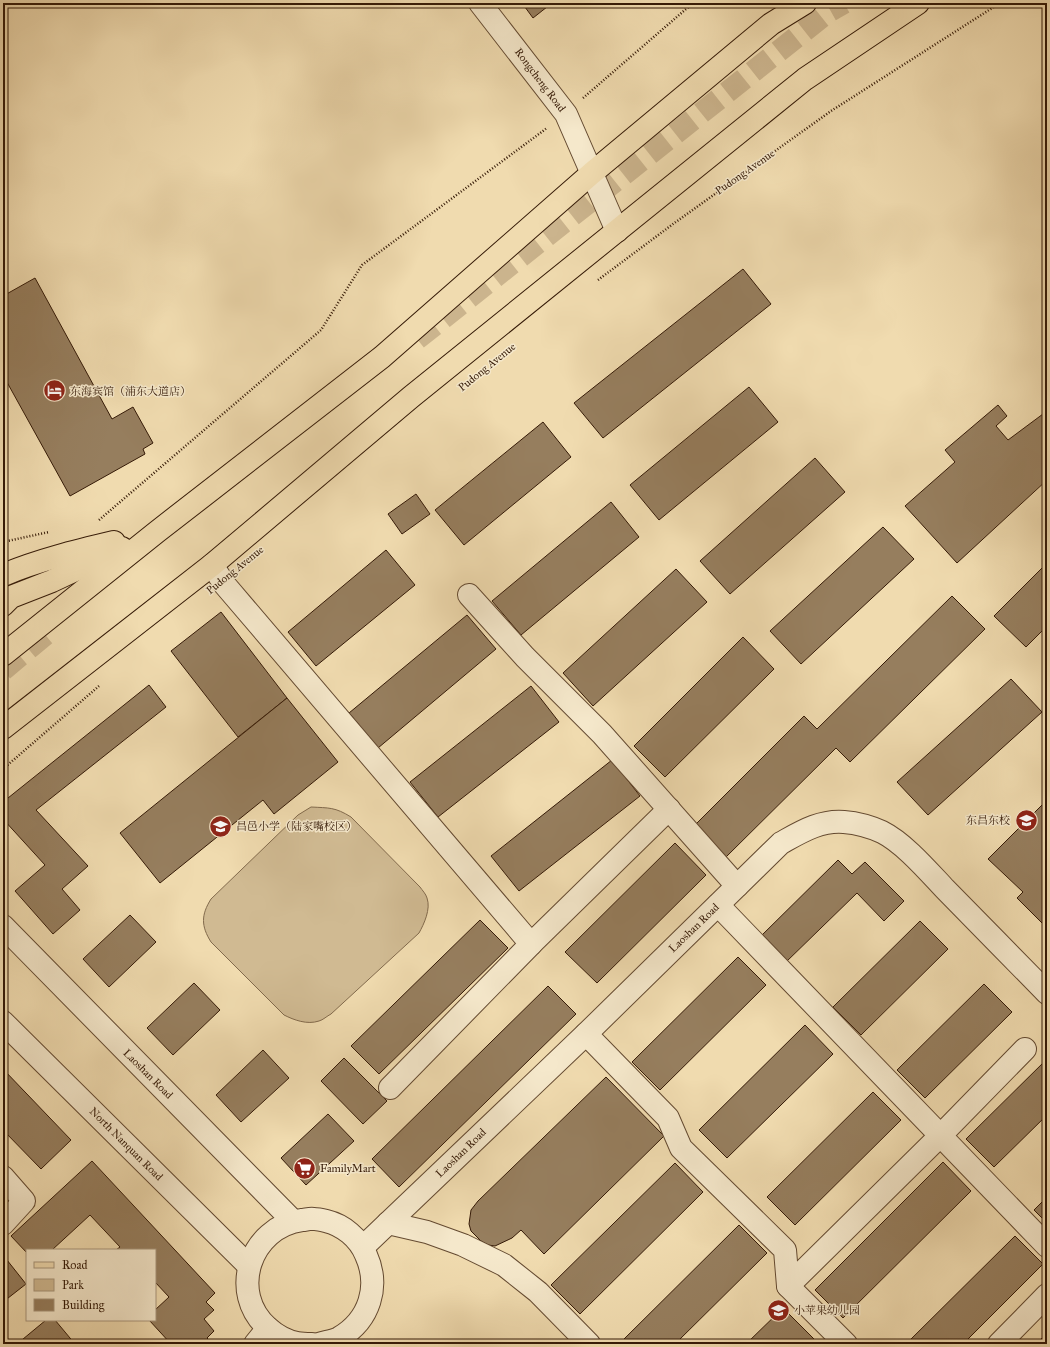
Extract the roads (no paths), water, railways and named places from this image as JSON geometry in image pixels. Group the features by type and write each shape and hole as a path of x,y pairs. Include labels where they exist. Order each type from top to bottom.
{"main road":[{"path":"3,655 158,531 382,357 592,173 771,24 805,3"},
{"name":"Pudong Avenue","path":"3,728 212,565 411,397 806,79 918,3"},
{"path":"3,575 28,565 76,551 158,531"},
{"path":"3,605 11,597 52,581 158,531"}],"street":[{"name":"Rongcheng Road","path":"480,3 566,114 617,231"},
{"path":"212,565 225,585 531,944"},
{"path":"469,595 525,657 602,734 737,886"},
{"path":"390,1088 531,944 669,809"},
{"name":"Laoshan Road","path":"363,1247 586,1034 782,843 802,831 824,823 843,822 882,832 925,868 1047,993"},
{"path":"718,905 1047,1246"},
{"name":"Laoshan Road","path":"3,926 293,1221"},
{"name":"North Nanquan Road","path":"3,1022 249,1266"},
{"path":"586,1034 668,1118 681,1148 785,1250 788,1286 846,1344"},
{"path":"788,1286 940,1136 1025,1049"},
{"path":"3,1177 24,1201 3,1224"},
{"path":"312,1344 297,1343 277,1336 262,1336 261,1322 251,1305 247,1285 249,1266 257,1248 267,1236 279,1227 293,1221 313,1219 333,1223 350,1232 363,1247 372,1267 373,1288 367,1308 356,1326 338,1338 319,1344"},
{"path":"388,1223 448,1239 504,1265 538,1292 589,1344"},
{"path":"998,1344 1047,1295"}],"tunnel":[{"path":"417,339 828,12 844,3"},
{"path":"3,670 52,629"}],"place":[{"name":"东海宾馆（浦东大道店）","path":"54,391"},
{"name":"东昌东校","path":"1026,820"},
{"name":"昌邑小学（陆家嘴校区）","path":"221,826"},
{"name":"FamilyMart","path":"304,1168"},
{"name":"小苹果幼儿园","path":"778,1310"}]}
